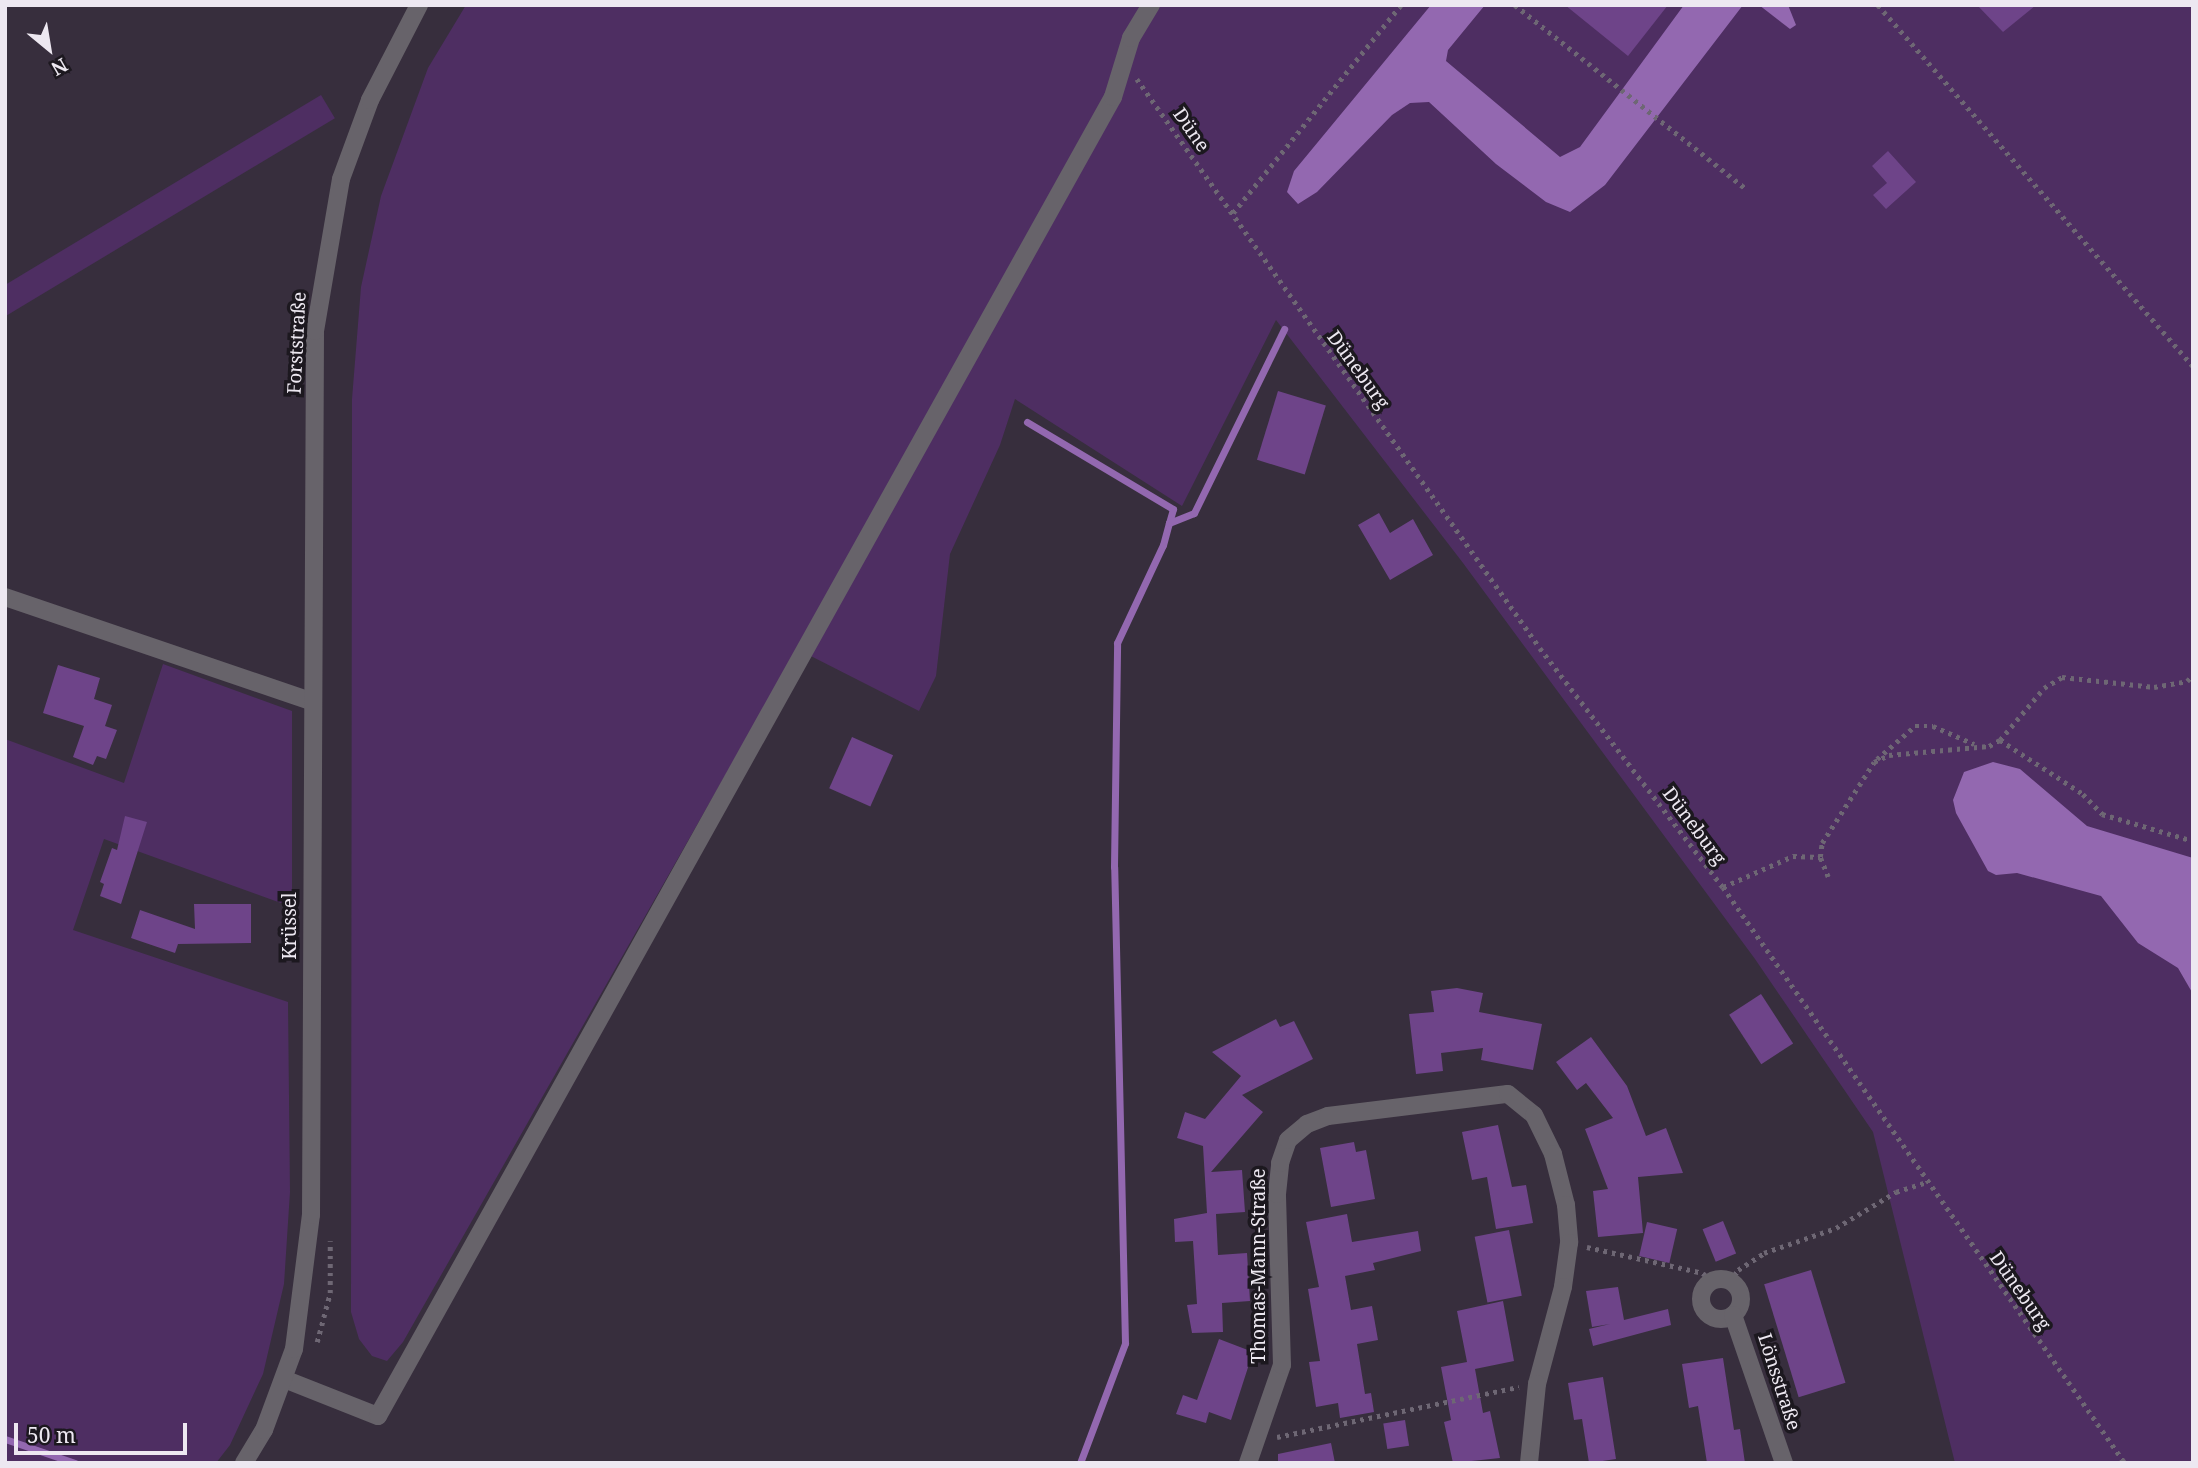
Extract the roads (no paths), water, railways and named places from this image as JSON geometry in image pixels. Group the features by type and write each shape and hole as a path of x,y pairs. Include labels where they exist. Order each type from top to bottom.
{"street":[{"name":"Forststraße","path":"313,702 315,331 328,237 341,179 370,100 419,5"},
{"path":"284,1379 378,1416 1113,97 1131,37 1151,5"},
{"path":"5,597 313,702"},
{"name":"Krüssel","path":"244,1463 264,1430 284,1379 304,1290 311,1215 313,702"},
{"name":"Thomas-Mann-Straße","path":"1248,1463 1276,1392 1283,1353 1280,1163 1288,1140 1307,1124 1328,1116 1508,1094 1534,1115 1553,1154 1566,1205 1569,1243 1563,1287 1537,1384 1530,1463"},
{"path":"1721,1282 1740,1297 1733,1315 1715,1318 1704,1311 1702,1293 1721,1282"},
{"name":"Lönsstraße","path":"1733,1315 1749,1350 1784,1463"}],"waterway":[{"path":"1080,1463 1125,1343 1114,867 1117,643 1163,545 1169,523 1194,513 1284,329"},
{"path":"1027,422 1173,509 1169,523"},
{"path":"5,1439 75,1463"}]}
